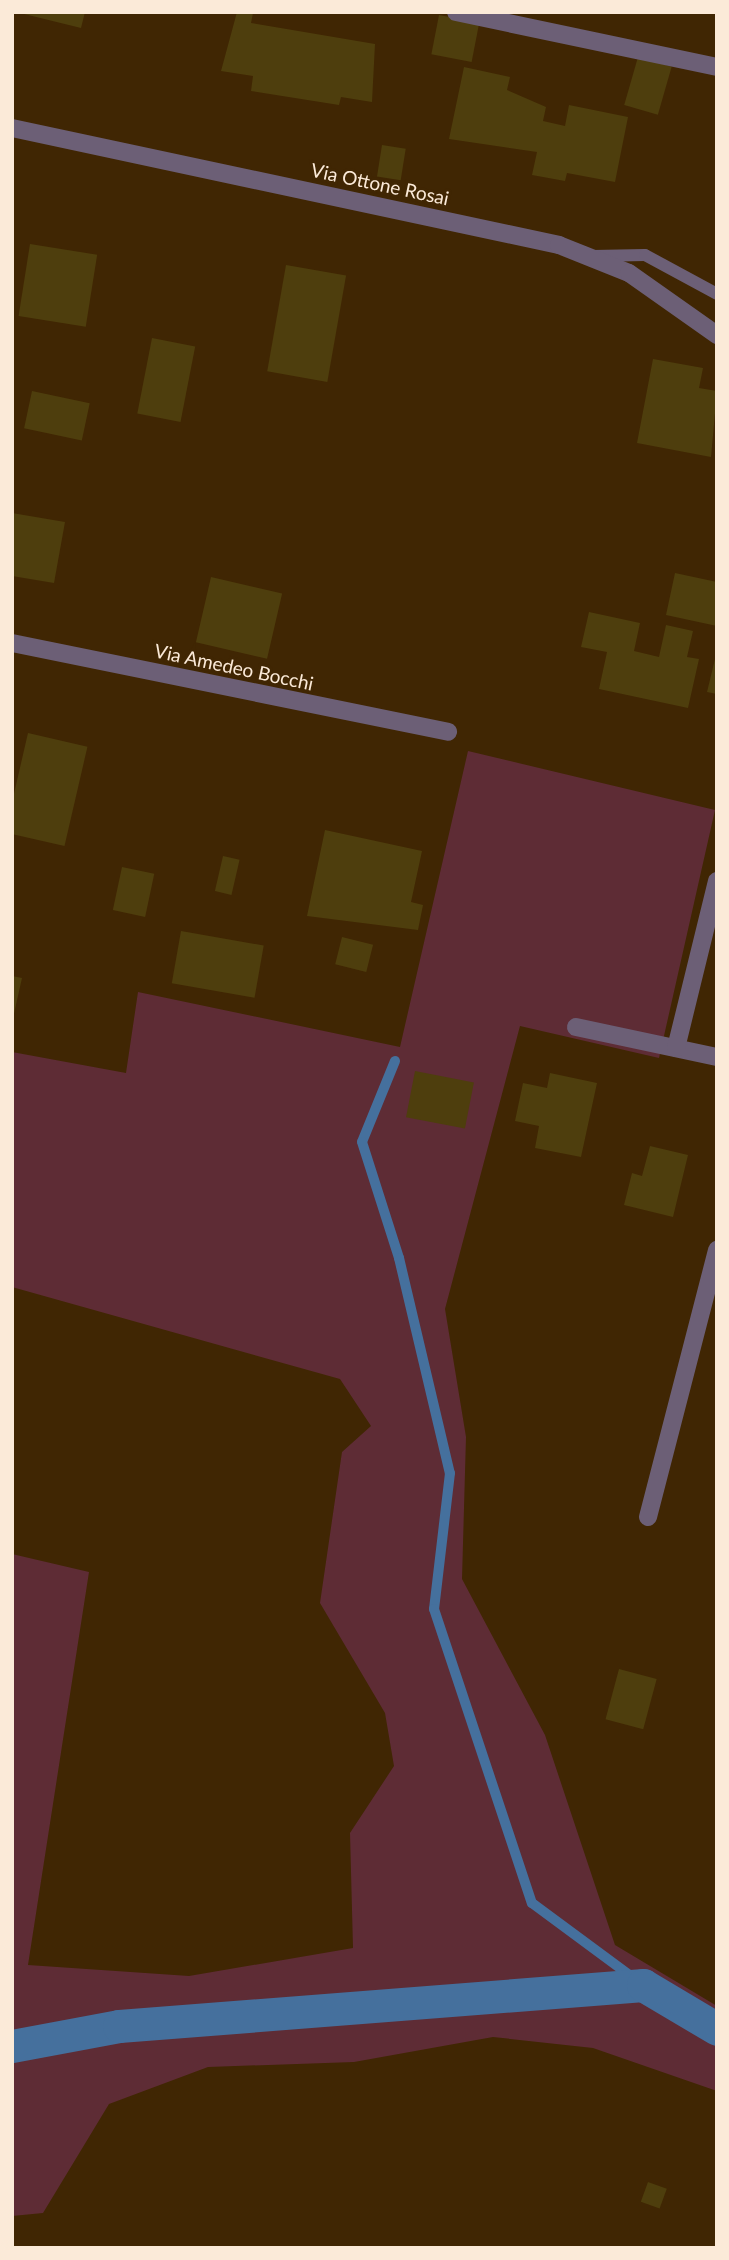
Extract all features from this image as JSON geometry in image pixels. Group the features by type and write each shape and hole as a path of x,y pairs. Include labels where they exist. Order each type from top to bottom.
{"street":[{"path":"456,12 717,67"},
{"name":"Via Ottone Rosai","path":"12,128 593,256 717,335"},
{"name":"Via Amedeo Bocchi","path":"12,643 448,732"},
{"path":"676,1048 717,881"},
{"path":"576,1027 717,1057"},
{"path":"648,1517 717,1250"}],"lane":[{"path":"593,256 645,255 717,294"}],"shaded area":[{"path":"468,751 715,810 659,1058 520,1026 445,1309 466,1437 462,1579 545,1735 615,1945 717,2006 717,2091 593,2048 493,2037 354,2062 208,2067 109,2104 43,2213 12,2216 12,1554 89,1572 28,1965 189,1976 353,1948 350,1833 394,1766 385,1713 320,1603 342,1452 371,1426 340,1379 12,1287 12,1052 126,1073 138,992 400,1047"}],"building":[{"path":"16,12 85,12 81,28"},
{"path":"237,12 253,13 251,23 375,44 372,102 341,97 339,105 251,91 253,76 221,71"},
{"path":"439,15 479,23 472,62 431,54"},
{"path":"638,57 672,67 658,115 624,105"},
{"path":"464,67 510,77 507,90 546,107 543,121 565,126 569,105 628,117 615,182 567,173 565,181 532,175 537,152 449,139"},
{"path":"382,145 406,149 401,180 377,177"},
{"path":"30,244 97,255 86,327 19,316"},
{"path":"286,265 346,276 327,382 267,371"},
{"path":"152,338 195,346 180,422 137,414"},
{"path":"653,359 703,368 699,388 717,391 711,457 637,443"},
{"path":"32,391 90,403 82,440 24,428"},
{"path":"12,513 65,522 54,583 12,576"},
{"path":"675,573 717,582 717,626 666,615"},
{"path":"211,577 282,593 267,659 196,642"},
{"path":"589,612 640,623 634,651 659,657 666,625 693,631 687,657 699,659 688,708 599,689 607,652 581,647"},
{"path":"717,655 717,694 707,692"},
{"path":"28,733 87,747 64,846 12,834 12,802"},
{"path":"325,830 422,851 411,902 423,905 418,930 307,916"},
{"path":"223,856 240,860 231,895 215,891"},
{"path":"122,867 154,874 145,917 113,910"},
{"path":"181,931 264,946 255,998 172,983"},
{"path":"342,937 373,945 366,972 335,964"},
{"path":"12,976 22,978 13,1018 12,1018"},
{"path":"415,1071 474,1082 465,1129 406,1117"},
{"path":"550,1073 597,1083 581,1157 535,1148 539,1126 515,1121 523,1083 547,1088"},
{"path":"650,1146 688,1155 673,1217 624,1205 632,1173 642,1176"},
{"path":"619,1669 657,1679 643,1729 606,1719"},
{"path":"648,2182 667,2189 660,2209 641,2202"}],"waterway":[{"path":"395,1061 362,1142 399,1258 450,1473 434,1609 532,1903 643,1985"},
{"path":"12,2046 119,2026 643,1985 717,2029"}]}
